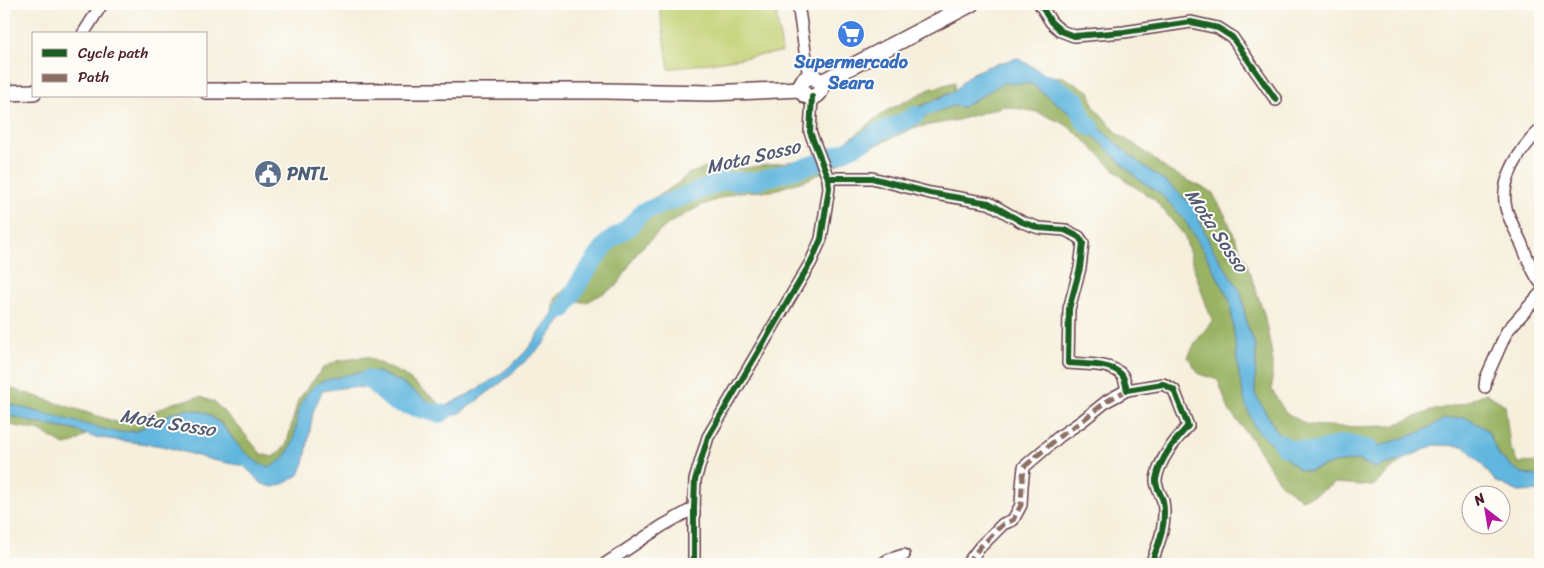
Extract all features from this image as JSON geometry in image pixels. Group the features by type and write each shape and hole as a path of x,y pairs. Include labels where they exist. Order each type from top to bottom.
{"main road":[{"path":"208,91 604,91 711,93 810,87 971,4"},
{"path":"4,93 32,92"}],"street":[{"path":"84,32 102,4"},
{"path":"694,564 695,480 708,437 811,262 821,239 828,199 828,178 810,132 810,87 798,4"},
{"path":"1040,4 1051,22 1061,31 1074,36 1124,32 1191,22 1218,28 1232,37 1276,100"},
{"path":"1540,130 1520,152 1507,180 1504,193 1506,208 1530,264 1540,282"},
{"path":"828,178 872,178 930,193 989,203 1022,222 1039,228 1065,230 1078,237 1083,243 1080,268 1069,310 1068,363 1099,365 1113,369 1122,375 1127,390"},
{"path":"1485,387 1486,378 1507,332 1540,294"},
{"path":"966,564 1003,524 1013,520 1021,505 1024,467 1060,436 1082,422 1107,401 1127,390 1163,384 1174,390 1188,426 1163,460 1156,481 1163,501 1163,533 1151,564"},
{"path":"605,564 662,526 694,508"},
{"path":"882,564 904,554"}],"green space":[{"path":"659,4 775,4 782,52 669,69"},
{"path":"1048,76 1063,77 1089,91 1094,107 1119,135 1137,146 1169,171 1212,192 1225,215 1247,264 1264,314 1272,354 1272,390 1285,412 1307,425 1348,427 1392,426 1431,411 1464,403 1486,393 1505,405 1510,447 1518,463 1540,462 1540,476 1522,474 1500,457 1487,430 1444,419 1421,432 1379,446 1356,441 1330,453 1308,455 1280,437 1255,394 1256,347 1247,325 1241,292 1212,248 1194,207 1169,184 1138,162 1108,136"},
{"path":"955,82 954,91 913,111 905,116 894,128 952,106 963,107 1003,83 1032,84 1073,116 1138,179 1161,194 1183,218 1205,253 1230,301 1239,375 1280,452 1298,469 1309,471 1334,463 1357,460 1375,468 1402,460 1373,486 1335,483 1315,495 1301,499 1280,483 1252,440 1229,410 1218,380 1199,374 1188,357 1195,343 1212,321 1184,235 1155,200 1126,181 1065,124 1037,112 1004,106 958,120 913,128 809,179 771,191 737,192 700,206 668,224 638,251 617,286 587,302 574,302 587,280 569,295 553,313 555,299 591,258 601,242 633,211 677,184 688,174 709,167 744,168 809,159 834,148 854,136 886,111 930,89"},
{"path":"367,357 404,375 444,407 431,403 400,382 378,372 319,382 300,405 293,443 284,458 271,467 260,464 242,450 222,424 206,413 190,409 174,412 136,431 116,432 4,403 4,386 116,422 138,418 173,403 200,397 214,402 239,427 261,454 273,457 286,446 298,400 323,368 337,361"},
{"path":"4,414 41,424 74,430 86,435 74,443 64,445 38,430 4,424"}],"water":[{"path":"1017,58 1048,76 1108,136 1138,162 1169,184 1194,207 1212,248 1241,292 1247,325 1256,347 1255,394 1280,437 1308,455 1330,453 1356,441 1379,446 1421,432 1444,419 1465,417 1487,430 1500,457 1522,474 1540,476 1540,491 1519,492 1512,489 1512,486 1506,486 1495,481 1464,446 1434,445 1402,460 1375,468 1357,460 1334,463 1309,471 1298,469 1255,428 1245,403 1239,375 1230,301 1205,253 1183,218 1161,194 1138,179 1073,116 1032,84 1003,83 963,107 952,106 893,129 898,122 912,111 954,91 966,78 990,66"},
{"path":"588,278 574,302 542,346 502,382 460,413 445,418 430,416 412,404 366,388 348,387 322,391 313,412 305,460 299,475 273,487 262,484 244,466 212,460 163,446 93,437 74,430 41,424 4,414 4,403 116,432 136,431 174,412 190,409 206,413 222,425 242,450 260,464 271,467 284,458 293,443 300,405 307,393 319,382 354,373 378,372 400,382 431,403 444,407 488,383 517,360 530,346 557,308"}],"waterway":[{"name":"Mota Sosso","path":"1047,83 1076,100 1085,122 1091,127"},
{"name":"Mota Sosso","path":"564,309 582,278 608,242 629,227 642,212 724,181 756,181 814,164 854,147 879,132 916,115"},
{"name":"Mota Sosso","path":"368,379 394,402 442,413"},
{"name":"Mota Sosso","path":"1281,443 1285,448 1313,452 1344,443 1370,449"}],"marked path":[{"path":"967,564 980,547 1003,524 1013,520 1021,505 1024,467 1060,436 1107,401 1127,390"}],"cycle path":[{"path":"1040,4 1051,22 1061,31 1074,36 1124,32 1191,22 1218,28 1232,37 1276,100"},
{"path":"694,564 695,480 708,437 811,262 821,239 829,188 828,178 810,132 812,97"},
{"path":"828,178 872,178 930,193 989,203 1022,222 1039,228 1065,230 1079,237 1083,243 1080,268 1069,309 1068,363 1111,368 1122,375 1127,390 1163,384 1174,390 1188,426 1169,450 1158,471 1156,482 1163,501 1164,518 1151,564"}],"place":[{"name":"Supermercado Seara","path":"851,34"},
{"name":"PNTL","path":"268,174"}]}
